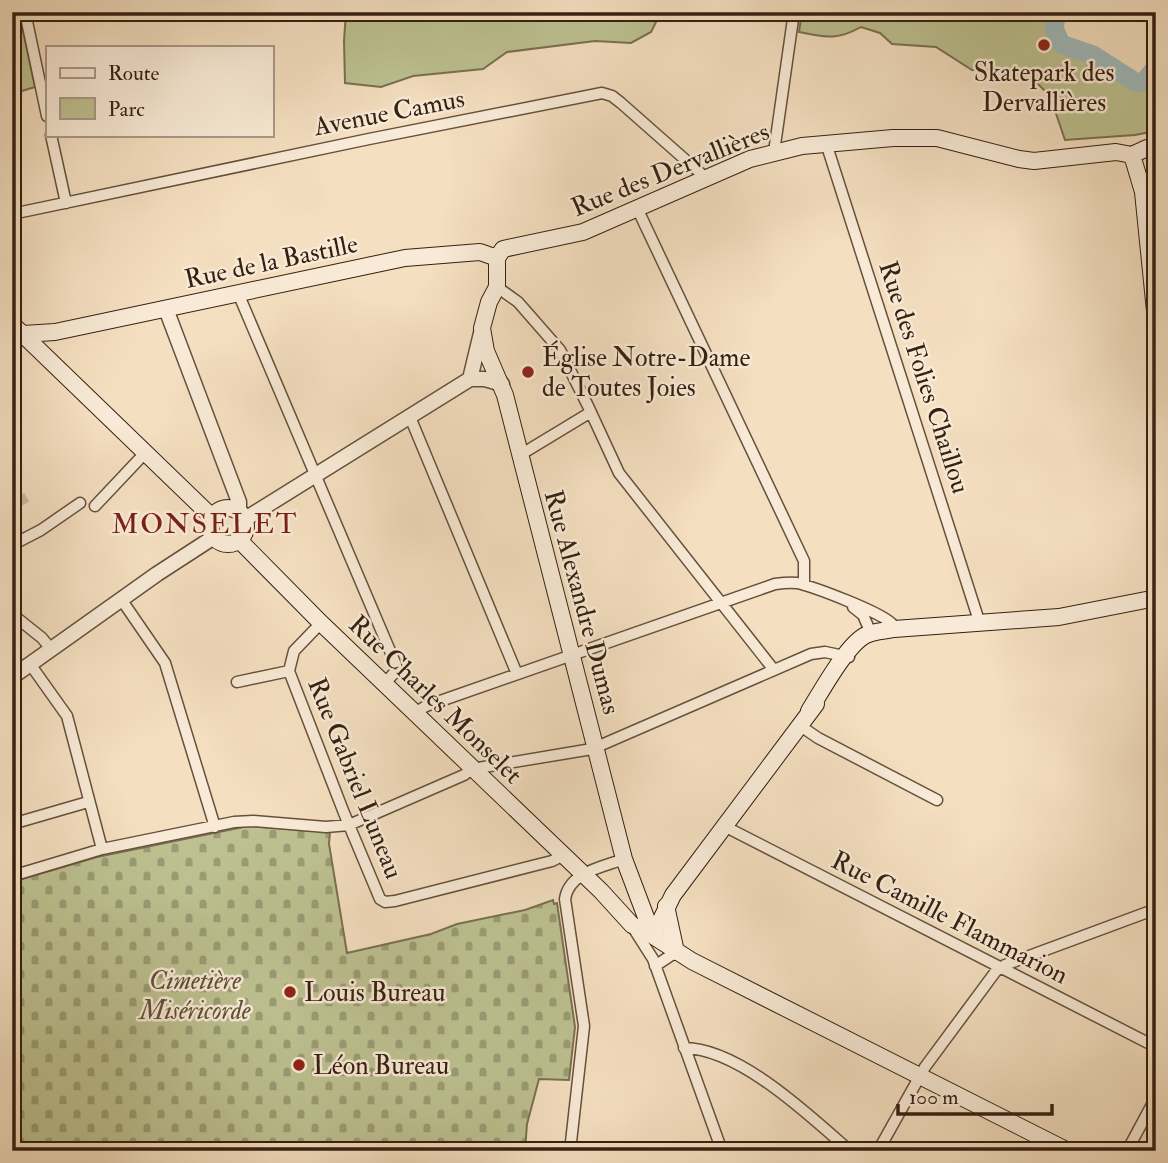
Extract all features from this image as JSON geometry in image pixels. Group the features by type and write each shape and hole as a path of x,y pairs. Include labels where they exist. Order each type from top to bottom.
{"main road":[{"name":"Rue des Dervallières","path":"497,258 503,249 583,232 706,178 774,152 826,143 937,138 1034,161 1116,152 1132,155 1156,146"},
{"path":"1132,155 1143,192 1156,321"},
{"name":"Rue de la Bastille","path":"16,332 55,332 405,258 480,252 497,258"},
{"path":"482,327 489,302 497,287 497,258"},
{"name":"Rue Alexandre Dumas","path":"482,327 486,351 502,384 624,859 653,936"},
{"path":"16,332 45,355 213,518"},
{"path":"45,355 43,341 55,332"},
{"path":"224,509 242,516 246,530 239,540 226,544 214,537 211,527 213,518 224,509"},
{"name":"Rue Charles Monselet","path":"239,540 472,769 601,891 632,925 676,953 1068,1151"},
{"path":"653,936 666,906 799,725 843,659 867,632 1059,617 1156,598"},
{"name":"Rue Charles Monselet","path":"601,891 625,906 644,912"},
{"path":"644,912 666,906"},
{"path":"666,906 676,953"}],"street":[{"path":"25,12 46,111"},
{"path":"774,152 794,12"},
{"name":"Avenue Camus","path":"12,214 357,141 602,93 621,103 706,178"},
{"path":"51,136 66,203"},
{"name":"Rue des Folies Chaillou","path":"826,143 980,624"},
{"path":"637,208 804,561 804,585"},
{"path":"497,287 518,302 554,343 563,356 619,473 774,670"},
{"path":"239,293 396,665 396,671 385,683"},
{"path":"166,309 242,516 316,475 470,379 485,379 502,384"},
{"path":"470,379 482,327"},
{"path":"520,455 591,412"},
{"path":"410,417 517,674"},
{"path":"95,506 145,453"},
{"path":"12,545 41,530 80,503"},
{"path":"12,677 214,537"},
{"path":"416,712 426,706 775,584 791,582 804,585 884,616 894,629"},
{"path":"121,599 165,663 215,827"},
{"path":"838,599 861,612 867,621 867,632"},
{"path":"12,614 42,638 51,649"},
{"name":"Rue Gabriel Luneau","path":"321,622 294,651 289,671 376,893 385,902 552,861 562,856"},
{"path":"12,876 102,849 245,821 326,827 349,825 464,775 472,769 595,747 811,654 843,659"},
{"path":"30,664 67,716 102,849"},
{"path":"237,682 289,671"},
{"path":"799,725 818,738 937,800"},
{"path":"12,824 88,802"},
{"name":"Rue Camille Flammarion","path":"724,826 1156,1047"},
{"path":"570,1151 584,1026 565,899 569,886 583,875 624,859"},
{"path":"878,1151 920,1075 1001,968 1156,909"},
{"path":"632,925 654,962 722,1151"},
{"path":"653,936 654,962"},
{"path":"654,962 676,953"},
{"path":"684,1048 700,1048 751,1072 783,1094 849,1151"},
{"path":"1128,1151 1156,1097"}],"green space":[{"path":"12,12 19,12 35,87 12,94"},
{"path":"346,12 661,12 651,32 631,43 595,41 507,52 483,69 413,76 381,87 345,83"},
{"path":"802,12 1051,12 1053,39 1094,59 1117,76 1143,89 1156,71 1156,131 1065,140 1050,96 1035,81 1006,71 972,70 936,47 892,44 880,33 861,27 830,37 799,32"},
{"name":"Cimetière Miséricorde","path":"248,826 330,832 329,844 347,953 431,934 457,924 525,910 553,900 554,904 557,903 575,1027 569,1080 539,1079 527,1124 525,1151 12,1151 12,882 97,857"}],"waterway":[{"path":"1057,12 1054,28 1061,44 1093,55 1137,83 1144,82 1156,67"}],"tunnel":[{"path":"12,483 25,504"}],"place":[{"name":"Skatepark des Dervallières","path":"1044,45"},
{"name":"Église Notre-Dame de Toutes Joies","path":"528,372"},
{"name":"Louis Bureau","path":"290,992"},
{"name":"Léon Bureau","path":"299,1065"}],"district":[{"name":"MONSELET","path":"205,523"}]}
